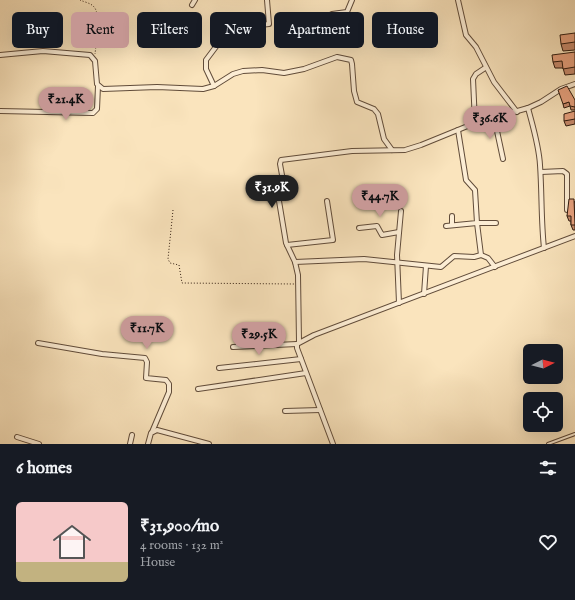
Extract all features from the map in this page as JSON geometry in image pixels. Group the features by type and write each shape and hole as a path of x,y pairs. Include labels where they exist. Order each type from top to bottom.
{"street":[{"path":"192,6 195,0"},
{"path":"214,86 206,69 206,60 227,32 233,28 269,24 267,0"},
{"path":"347,12 352,0"},
{"path":"458,0 466,35 476,47 486,68 517,112"},
{"path":"0,55 43,51 90,55 94,61 98,86 97,109 93,113 0,111"},
{"path":"98,86 103,89 157,87 196,89 214,86 233,74 243,71 257,70 292,72 337,57 347,59 352,64 357,102 374,109 378,114 384,139 392,150"},
{"path":"475,123 473,80 476,74 486,68"},
{"path":"332,444 301,359 298,343 298,284 295,262 287,245 279,201 279,193 284,186 280,164 281,160 358,150 405,150 475,123 528,108 541,102 561,89 575,84"},
{"path":"528,108 537,141 541,172 541,220 544,248"},
{"path":"494,117 502,159"},
{"path":"458,130 466,180 475,190 481,255"},
{"path":"541,172 563,171 567,174 567,210"},
{"path":"287,245 333,240 327,201"},
{"path":"399,303 398,262 401,211"},
{"path":"452,216 452,225"},
{"path":"446,226 496,223"},
{"path":"359,228 377,226 382,235 399,232"},
{"path":"234,347 298,343 575,236"},
{"path":"295,262 364,259 441,267 454,256 474,257 481,255 488,258 495,267"},
{"path":"424,294 426,266"},
{"path":"38,343 88,352 145,358 147,362 146,378 166,380 169,384 169,392 148,444"},
{"path":"219,368 301,359"},
{"path":"198,389 306,373"},
{"path":"285,411 320,410"},
{"path":"152,432 157,430 209,444"},
{"path":"130,444 132,435"},
{"path":"18,437 39,444"},
{"path":"186,444 188,438"}],"lane":[{"path":"548,444 575,434"}],"path":[{"path":"80,0 93,5 96,10 97,27 94,61"},
{"path":"173,210 168,259 170,263 179,265 182,283 298,284"}],"building":[{"path":"575,33 575,42 561,44 560,35"},
{"path":"575,52 575,67 563,69 562,61 553,62 552,55"},
{"path":"567,86 575,100 575,107 570,106 569,102 563,104 558,90"},
{"path":"575,111 575,119 564,121 564,114"},
{"path":"569,199 574,199 575,225 571,225 571,216 567,216"}]}
